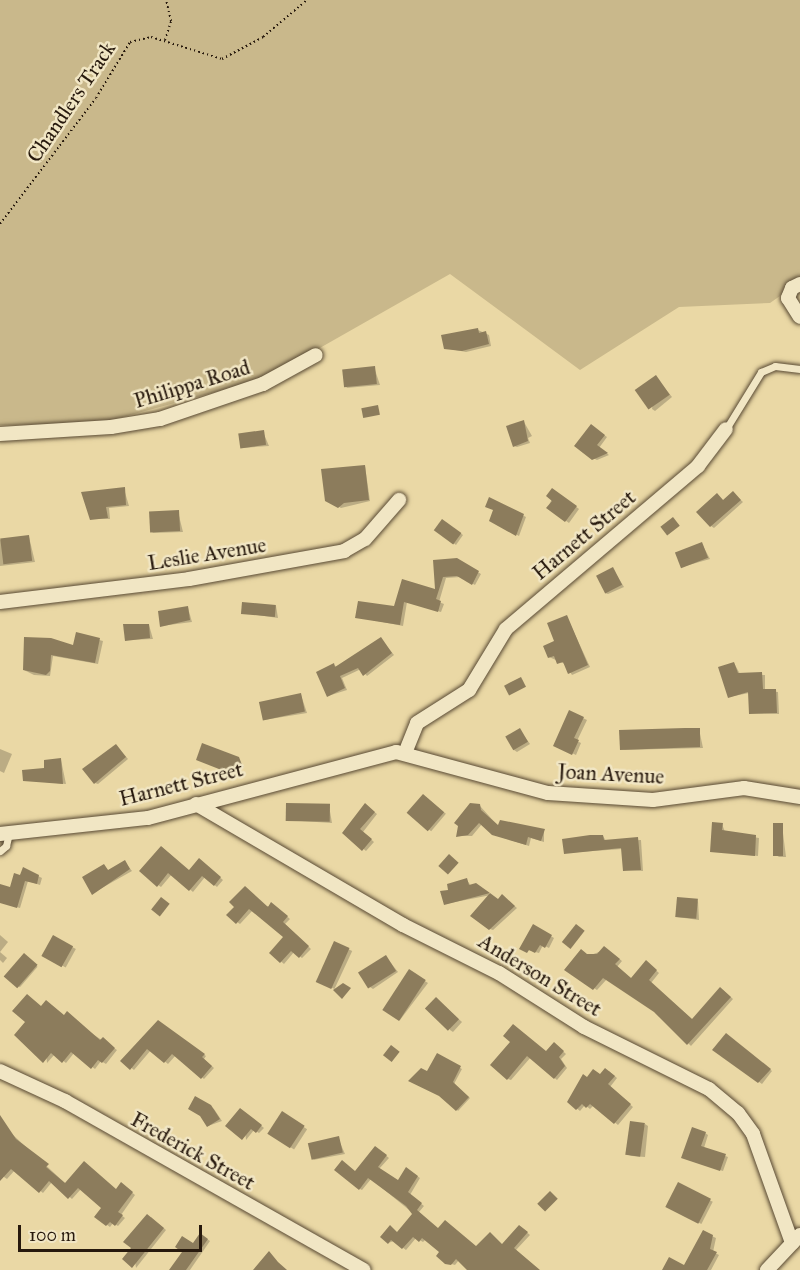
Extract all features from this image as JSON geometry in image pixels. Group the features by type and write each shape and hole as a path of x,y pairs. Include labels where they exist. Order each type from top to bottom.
{"street":[{"path":"800,284 792,288 788,298 800,316"},
{"name":"Philippa Road","path":"0,434 111,427 160,420 263,384 316,355"},
{"name":"Harnett Street","path":"405,753 417,723 469,690 506,629 698,466 726,429"},
{"name":"Leslie Avenue","path":"0,603 189,579 344,551 365,539 399,500"},
{"name":"Harnett Street","path":"4,833 136,820 377,754 405,753 424,757"},
{"name":"Joan Avenue","path":"424,757 548,793 653,800 744,788 800,797"},
{"name":"Anderson Street","path":"196,804 403,925 479,962 585,1028 709,1089 738,1113 753,1134 796,1239"},
{"name":"Frederick Street","path":"0,1071 65,1101 364,1270"},
{"path":"767,1270 796,1239"}],"lane":[{"name":"Harnett Street","path":"726,429 761,372 775,366 800,369"},
{"path":"0,851 6,846 4,833"}],"path":[{"path":"165,42 171,21 166,0"},
{"name":"Chandlers Track","path":"0,224 96,98 130,42 144,37 222,59 263,37 307,0"}],"shaded area":[{"path":"0,0 800,0 800,282 770,303 679,307 580,370 450,274 267,378 97,424 0,425"}],"building":[{"path":"478,328 479,333 486,331 489,344 462,351 444,349 441,335"},
{"path":"375,366 377,384 344,387 342,369"},
{"path":"656,375 670,395 648,410 635,390"},
{"path":"378,405 380,415 363,418 361,408"},
{"path":"524,420 528,441 513,447 506,426"},
{"path":"591,424 605,435 597,445 608,453 592,460 574,446"},
{"path":"264,430 266,445 240,448 238,434"},
{"path":"365,465 369,500 344,503 338,508 325,501 321,469"},
{"path":"125,487 126,505 106,507 108,518 90,520 81,492"},
{"path":"552,488 577,506 565,522 546,508 552,501 546,496"},
{"path":"733,491 741,500 710,527 696,512 717,493 723,500"},
{"path":"489,497 524,514 516,536 489,521 493,510 485,507"},
{"path":"179,510 180,531 150,533 149,512"},
{"path":"673,517 680,526 667,536 660,527"},
{"path":"442,519 461,533 453,544 434,530"},
{"path":"29,535 32,561 3,564 0,539"},
{"path":"702,542 708,558 681,568 675,552"},
{"path":"457,558 479,571 472,585 457,576 443,577 436,599 441,601 438,612 404,602 400,625 355,618 358,601 394,606 402,579 435,589 433,560"},
{"path":"613,567 622,585 605,593 596,576"},
{"path":"242,602 276,605 275,617 241,614"},
{"path":"188,606 190,620 160,627 158,611"},
{"path":"567,615 588,665 568,674 563,662 557,664 554,656 548,658 543,646 554,641 547,623"},
{"path":"123,624 149,624 150,638 125,641"},
{"path":"76,632 100,638 95,663 51,655 50,671 46,675 23,670 24,637 51,638 73,645"},
{"path":"381,637 392,653 363,676 358,668 340,676 345,688 327,697 316,672 334,663 335,667"},
{"path":"734,662 738,673 762,672 763,689 776,689 777,713 749,714 748,692 728,698 718,667"},
{"path":"521,677 526,687 509,695 504,686"},
{"path":"301,693 305,712 263,721 259,702"},
{"path":"569,710 584,717 574,738 579,740 572,755 553,746"},
{"path":"520,728 528,742 513,750 505,736"},
{"path":"700,728 700,747 620,750 619,730"},
{"path":"202,743 239,757 242,765 224,771 196,760"},
{"path":"116,744 126,757 94,784 82,769"},
{"path":"61,758 63,784 23,781 22,770 44,768 44,760"},
{"path":"423,794 444,812 428,831 407,813"},
{"path":"286,803 330,804 330,822 286,821"},
{"path":"365,803 375,812 360,829 372,839 362,851 342,833"},
{"path":"470,803 480,804 481,810 498,825 500,820 545,829 541,841 528,837 526,845 492,835 479,823 468,835 456,837 458,826 454,823"},
{"path":"712,822 723,823 722,830 756,835 755,856 710,852"},
{"path":"773,823 783,823 783,856 773,856"},
{"path":"603,835 604,840 638,837 641,870 623,871 621,848 564,854 562,839"},
{"path":"161,846 189,870 199,858 221,877 214,886 202,876 189,891 168,873 157,887 139,871"},
{"path":"449,854 459,863 448,875 438,866"},
{"path":"125,860 130,869 92,895 82,877 104,864 108,870"},
{"path":"23,867 39,875 37,884 25,881 17,908 0,903 0,884 10,887 14,873 20,875"},
{"path":"467,878 469,885 476,883 490,893 444,905 440,891 448,890 447,884"},
{"path":"245,886 268,907 271,902 288,916 283,922 309,946 299,958 291,951 280,963 269,953 283,937 249,909 236,924 226,915 234,907 229,902"},
{"path":"490,893 498,899 502,894 515,906 489,930 470,916"},
{"path":"161,897 170,904 160,916 151,910"},
{"path":"677,897 698,899 696,919 675,917"},
{"path":"533,924 552,935 545,948 540,945 535,953 529,950 527,953 519,949"},
{"path":"576,924 585,931 571,949 562,942"},
{"path":"53,935 73,946 61,967 41,956"},
{"path":"334,941 350,948 331,989 316,982"},
{"path":"604,946 620,959 615,964 631,978 646,960 657,970 649,980 692,1019 720,987 731,997 687,1045 654,1012 603,978 593,990 564,970 581,949 587,954 597,954"},
{"path":"24,953 38,965 17,988 4,976"},
{"path":"386,955 396,971 368,989 358,972"},
{"path":"409,969 426,980 399,1021 382,1010"},
{"path":"343,983 351,988 342,999 333,990"},
{"path":"27,994 41,1006 46,1000 64,1015 67,1011 100,1040 103,1037 115,1048 102,1063 98,1060 91,1069 71,1052 62,1063 51,1053 43,1063 14,1035 25,1022 12,1011"},
{"path":"436,997 459,1019 448,1031 425,1009"},
{"path":"158,1020 205,1054 202,1057 212,1066 201,1079 172,1054 164,1063 147,1049 130,1070 120,1061"},
{"path":"513,1024 546,1051 554,1042 564,1051 559,1057 565,1066 554,1079 527,1056 507,1080 490,1065 510,1042 503,1036"},
{"path":"726,1033 771,1069 758,1083 712,1050"},
{"path":"391,1045 400,1052 392,1062 383,1055"},
{"path":"437,1053 461,1066 453,1082 469,1097 456,1111 439,1096 408,1081 421,1068 427,1071"},
{"path":"605,1068 615,1076 608,1084 631,1104 614,1124 590,1104 586,1108 582,1104 576,1110 567,1102 583,1074 587,1077 593,1069 600,1074"},
{"path":"195,1096 211,1105 220,1119 207,1127 200,1116 188,1109"},
{"path":"240,1108 262,1125 256,1133 251,1129 242,1140 225,1126"},
{"path":"282,1111 305,1126 290,1148 267,1134"},
{"path":"0,1115 16,1139 49,1164 46,1167 65,1183 84,1161 116,1189 121,1182 133,1192 118,1212 123,1215 115,1226 110,1222 106,1226 94,1217 101,1208 78,1188 68,1199 49,1181 39,1193 11,1169 0,1181"},
{"path":"630,1121 645,1123 640,1157 625,1155"},
{"path":"692,1127 706,1132 701,1146 726,1154 720,1171 681,1158"},
{"path":"339,1136 343,1153 312,1160 308,1143"},
{"path":"375,1146 387,1155 378,1167 398,1180 406,1167 418,1176 408,1192 422,1203 417,1210 438,1228 445,1220 476,1246 490,1232 502,1244 519,1225 528,1232 514,1248 540,1270 467,1270 456,1259 451,1265 445,1264 436,1256 439,1252 422,1238 419,1242 413,1237 402,1249 391,1240 388,1244 380,1237 390,1225 397,1232 412,1214 406,1206 368,1178 359,1190 334,1170 342,1160 355,1171"},
{"path":"678,1182 711,1199 698,1224 665,1207"},
{"path":"550,1191 558,1199 545,1212 537,1204"},
{"path":"147,1214 164,1228 132,1268 122,1259 131,1248 123,1242"},
{"path":"703,1230 713,1235 710,1249 717,1252 707,1270 662,1270 669,1257 684,1265"},
{"path":"200,1233 208,1239 186,1270 169,1270 182,1252 175,1247 182,1236 193,1243"},
{"path":"269,1251 278,1262 287,1270 253,1270"}]}
